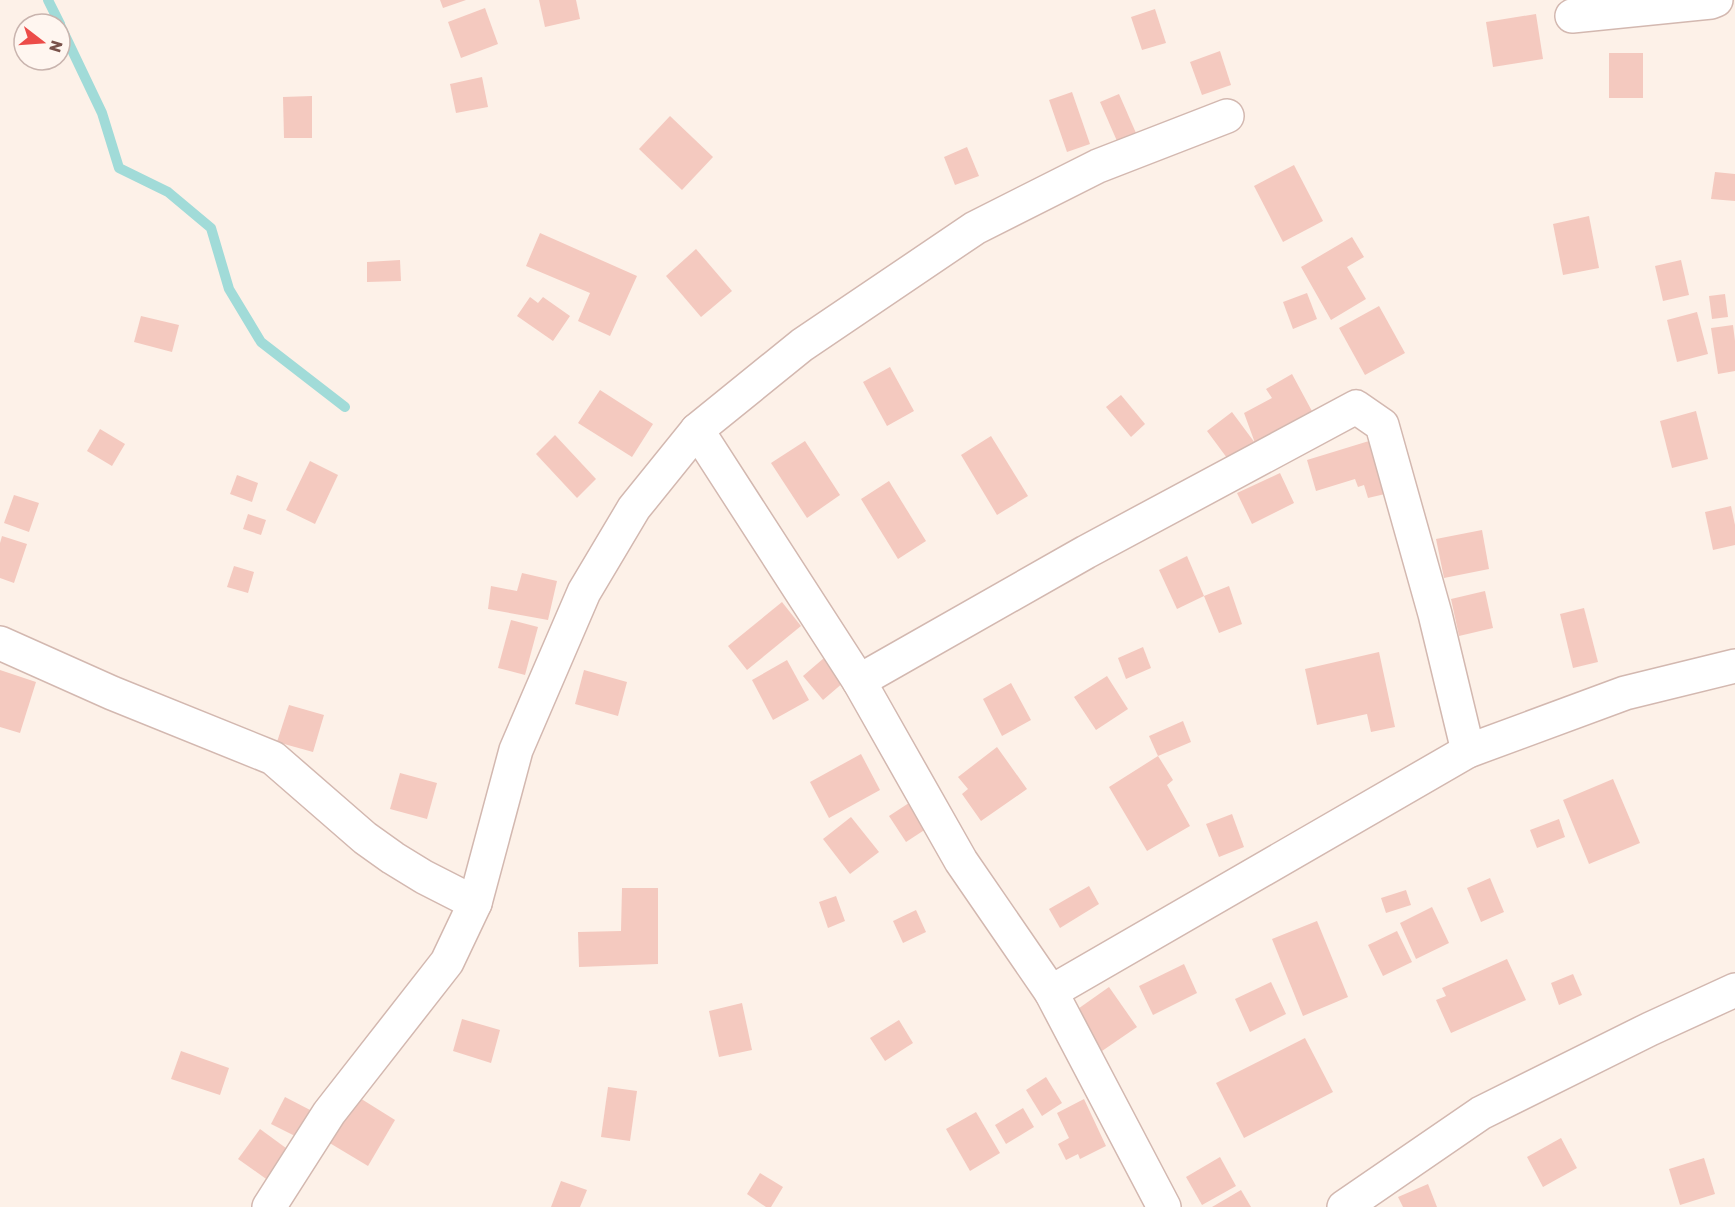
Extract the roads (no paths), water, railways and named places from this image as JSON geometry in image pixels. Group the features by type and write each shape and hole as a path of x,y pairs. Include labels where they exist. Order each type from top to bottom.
{"street":[{"path":"1572,16 1716,0"},
{"path":"269,1207 329,1113 447,962 475,903 516,750 584,592 634,508 697,430 802,345 975,228 1098,166 1227,117"},
{"path":"859,681 1086,552 1356,407 1382,425 1435,614 1468,751"},
{"path":"697,430 859,681 960,861 1051,992 1164,1207"},
{"path":"0,643 112,693 273,758 365,838 424,877 475,903"},
{"path":"1051,992 1468,751 1625,693 1735,666"},
{"path":"1344,1207 1481,1113 1650,1029 1735,990"}],"waterway":[{"path":"48,0 54,12"},
{"path":"72,50 102,113 119,168 168,192 211,228 229,289 261,342 345,407"}]}
